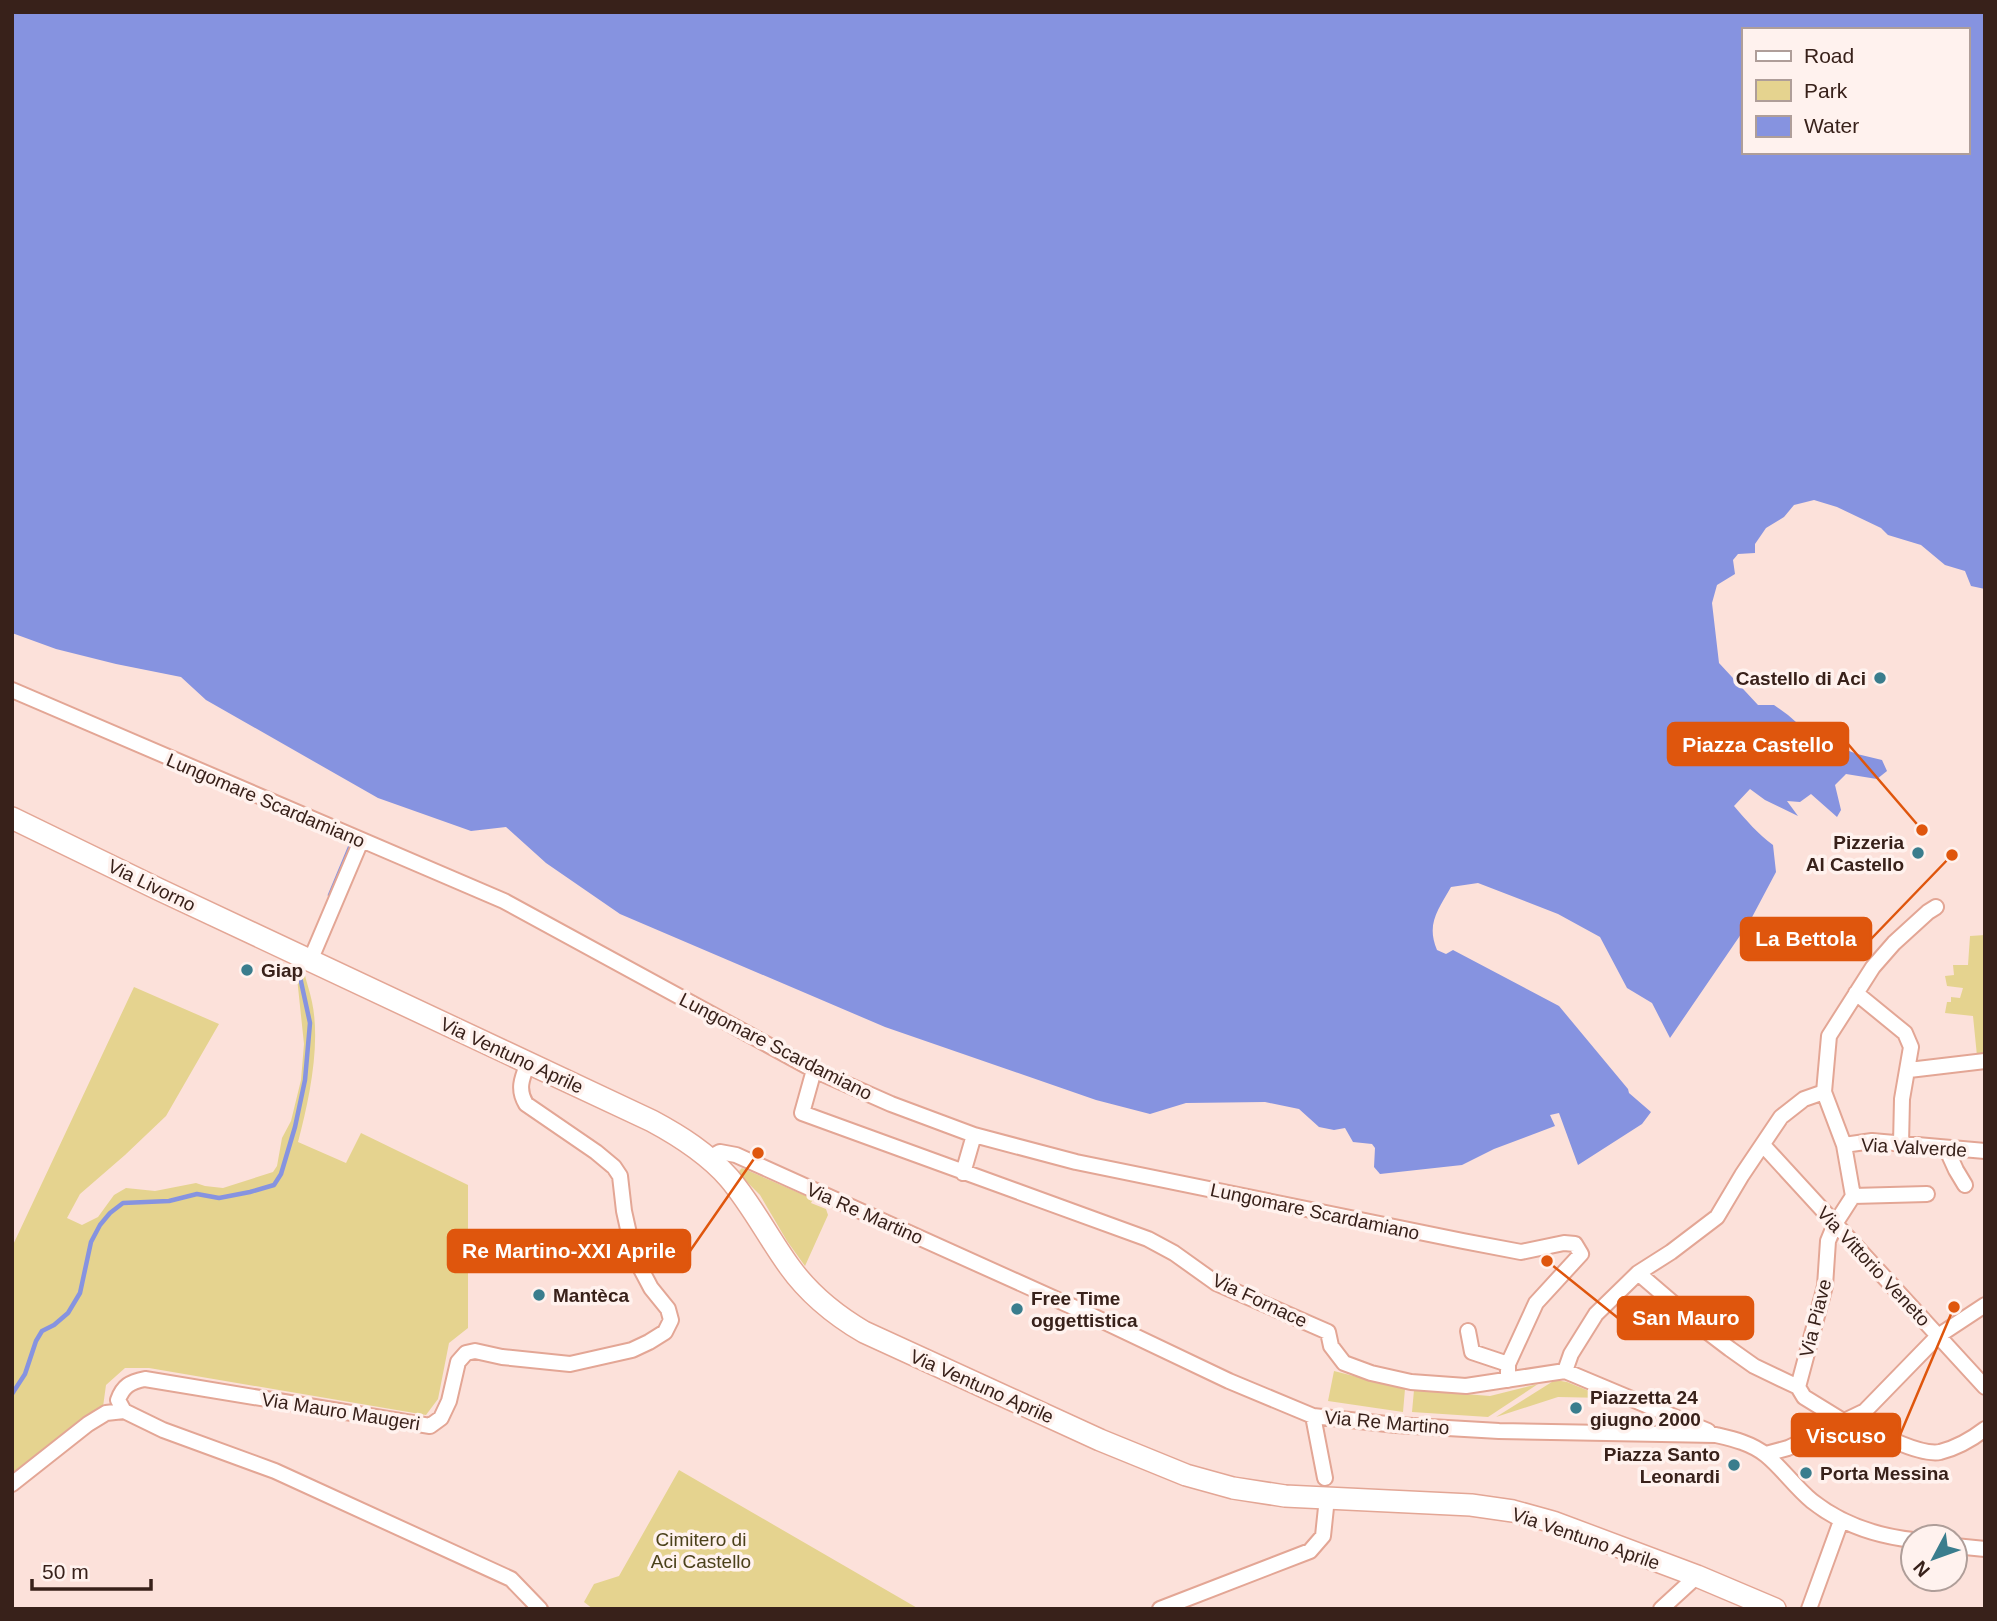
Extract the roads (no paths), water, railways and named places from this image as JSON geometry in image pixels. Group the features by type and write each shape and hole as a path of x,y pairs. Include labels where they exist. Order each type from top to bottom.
{"main road":[{"name":"Via Livorno","path":"12,818 301,956"},
{"name":"Via Ventuno Aprile","path":"301,956 678,1135 709,1158 746,1199 788,1265 826,1307 864,1332 1100,1440 1185,1475 1233,1488 1285,1496 1326,1488 1513,1511 1553,1522 1697,1576 1775,1609"}],"street":[{"name":"Lungomare Scardamiano","path":"12,690 504,901 814,1070 891,1104 974,1135 1076,1162 1521,1252 1564,1243 1575,1244 1581,1254 1536,1303 1508,1364"},
{"path":"301,956 361,841"},
{"path":"1927,1194 1853,1196 1844,1144 1824,1092 1829,1036 1873,967 1894,943 1936,907"},
{"path":"1856,993 1905,1033 1911,1047 1902,1099 1901,1144"},
{"path":"1909,1070 1985,1061"},
{"name":"Via Mauro Maugeri","path":"124,1411 118,1400 122,1390 131,1381 145,1379 430,1426 441,1418 449,1401 458,1362 466,1353 475,1351 502,1357 570,1364 632,1350 665,1332 671,1320 668,1309 651,1288 634,1256 620,1177 614,1167 596,1152 526,1104 520,1095 520,1086 528,1063"},
{"name":"Via Fornace","path":"814,1070 802,1113 1147,1238 1174,1253 1216,1283 1328,1332 1331,1346 1345,1363 1362,1370 1411,1382 1466,1386 1565,1371"},
{"path":"1716,1434 1565,1371 1571,1354 1596,1314 1638,1273 1717,1217 1781,1117 1804,1099 1824,1092"},
{"path":"963,1173 974,1135"},
{"name":"Via Valverde","path":"1844,1144 1872,1141 1985,1151"},
{"name":"Via Vittorio Veneto","path":"1763,1145 1985,1387"},
{"path":"1946,1148 1965,1185"},
{"name":"Via Re Martino","path":"709,1158 720,1152 736,1155 1082,1311 1229,1381 1313,1416 1396,1425 1499,1431 1716,1434 1743,1441 1766,1454"},
{"name":"Via Piave","path":"1798,1387 1823,1299 1828,1241 1835,1224 1853,1196"},
{"path":"1638,1273 1701,1327 1754,1366 1798,1387 1804,1397 1847,1420 1902,1445 1937,1452 1964,1443 1985,1429"},
{"path":"1899,1538 1841,1521 1813,1501 1766,1454 1788,1448 1865,1411 1938,1336 1985,1305"},
{"path":"1468,1331 1472,1352 1508,1364 1508,1381"},
{"path":"12,1484 88,1424 106,1413 124,1411 163,1430 275,1471 511,1579 540,1609"},
{"path":"1160,1609 1310,1550 1323,1536 1326,1488 1313,1416"},
{"path":"1809,1609 1841,1521"},
{"path":"1661,1609 1697,1576"}],"water":[{"path":"12,12 1985,12 1985,589 1971,586 1965,571 1945,565 1921,545 1888,535 1881,528 1837,507 1814,500 1794,505 1784,517 1766,528 1755,544 1755,553 1738,554 1733,560 1735,574 1717,585 1712,603 1719,663 1758,705 1774,705 1813,737 1857,754 1882,760 1887,771 1877,779 1846,774 1835,785 1841,810 1837,817 1811,794 1800,802 1787,801 1798,816 1765,800 1750,789 1734,806 1757,832 1773,845 1776,872 1750,921 1670,1038 1652,1003 1627,988 1600,937 1558,914 1478,883 1451,887 1435,917 1433,932 1437,950 1446,954 1453,950 1559,1006 1629,1093 1651,1112 1642,1124 1578,1165 1559,1113 1550,1115 1555,1126 1494,1149 1462,1165 1380,1174 1374,1167 1375,1148 1372,1144 1353,1142 1345,1128 1334,1130 1319,1127 1299,1109 1265,1102 1186,1103 1150,1114 1096,1100 885,1027 620,914 546,863 506,827 471,831 378,798 206,700 181,677 56,649 12,633"}],"waterway":[{"path":"330,895 350,847"},
{"path":"12,1394 25,1374 42,1331 68,1313 80,1293 91,1242 110,1213 123,1203 169,1201 197,1194 219,1198 274,1185 281,1174 295,1127 305,1080 310,1023 300,969"}],"place":[{"name":"Castello di Aci","path":"1880,678"},
{"name":"Piazza Castello","path":"1922,830"},
{"name":"Pizzeria Al Castello","path":"1918,853"},
{"name":"La Bettola","path":"1952,855"},
{"name":"Giap","path":"247,970"},
{"name":"Re Martino-XXI Aprile","path":"758,1153"},
{"name":"San Mauro","path":"1547,1261"},
{"name":"Mantèca","path":"539,1295"},
{"name":"Viscuso","path":"1954,1307"},
{"name":"Free Time oggettistica","path":"1017,1309"},
{"name":"Piazzetta 24 giugno 2000","path":"1576,1408"},
{"name":"Piazza Santo Leonardi","path":"1734,1465"},
{"name":"Porta Messina","path":"1806,1473"}],"park label":[{"name":"Cimitero di Aci Castello","path":"701,1550"}]}
